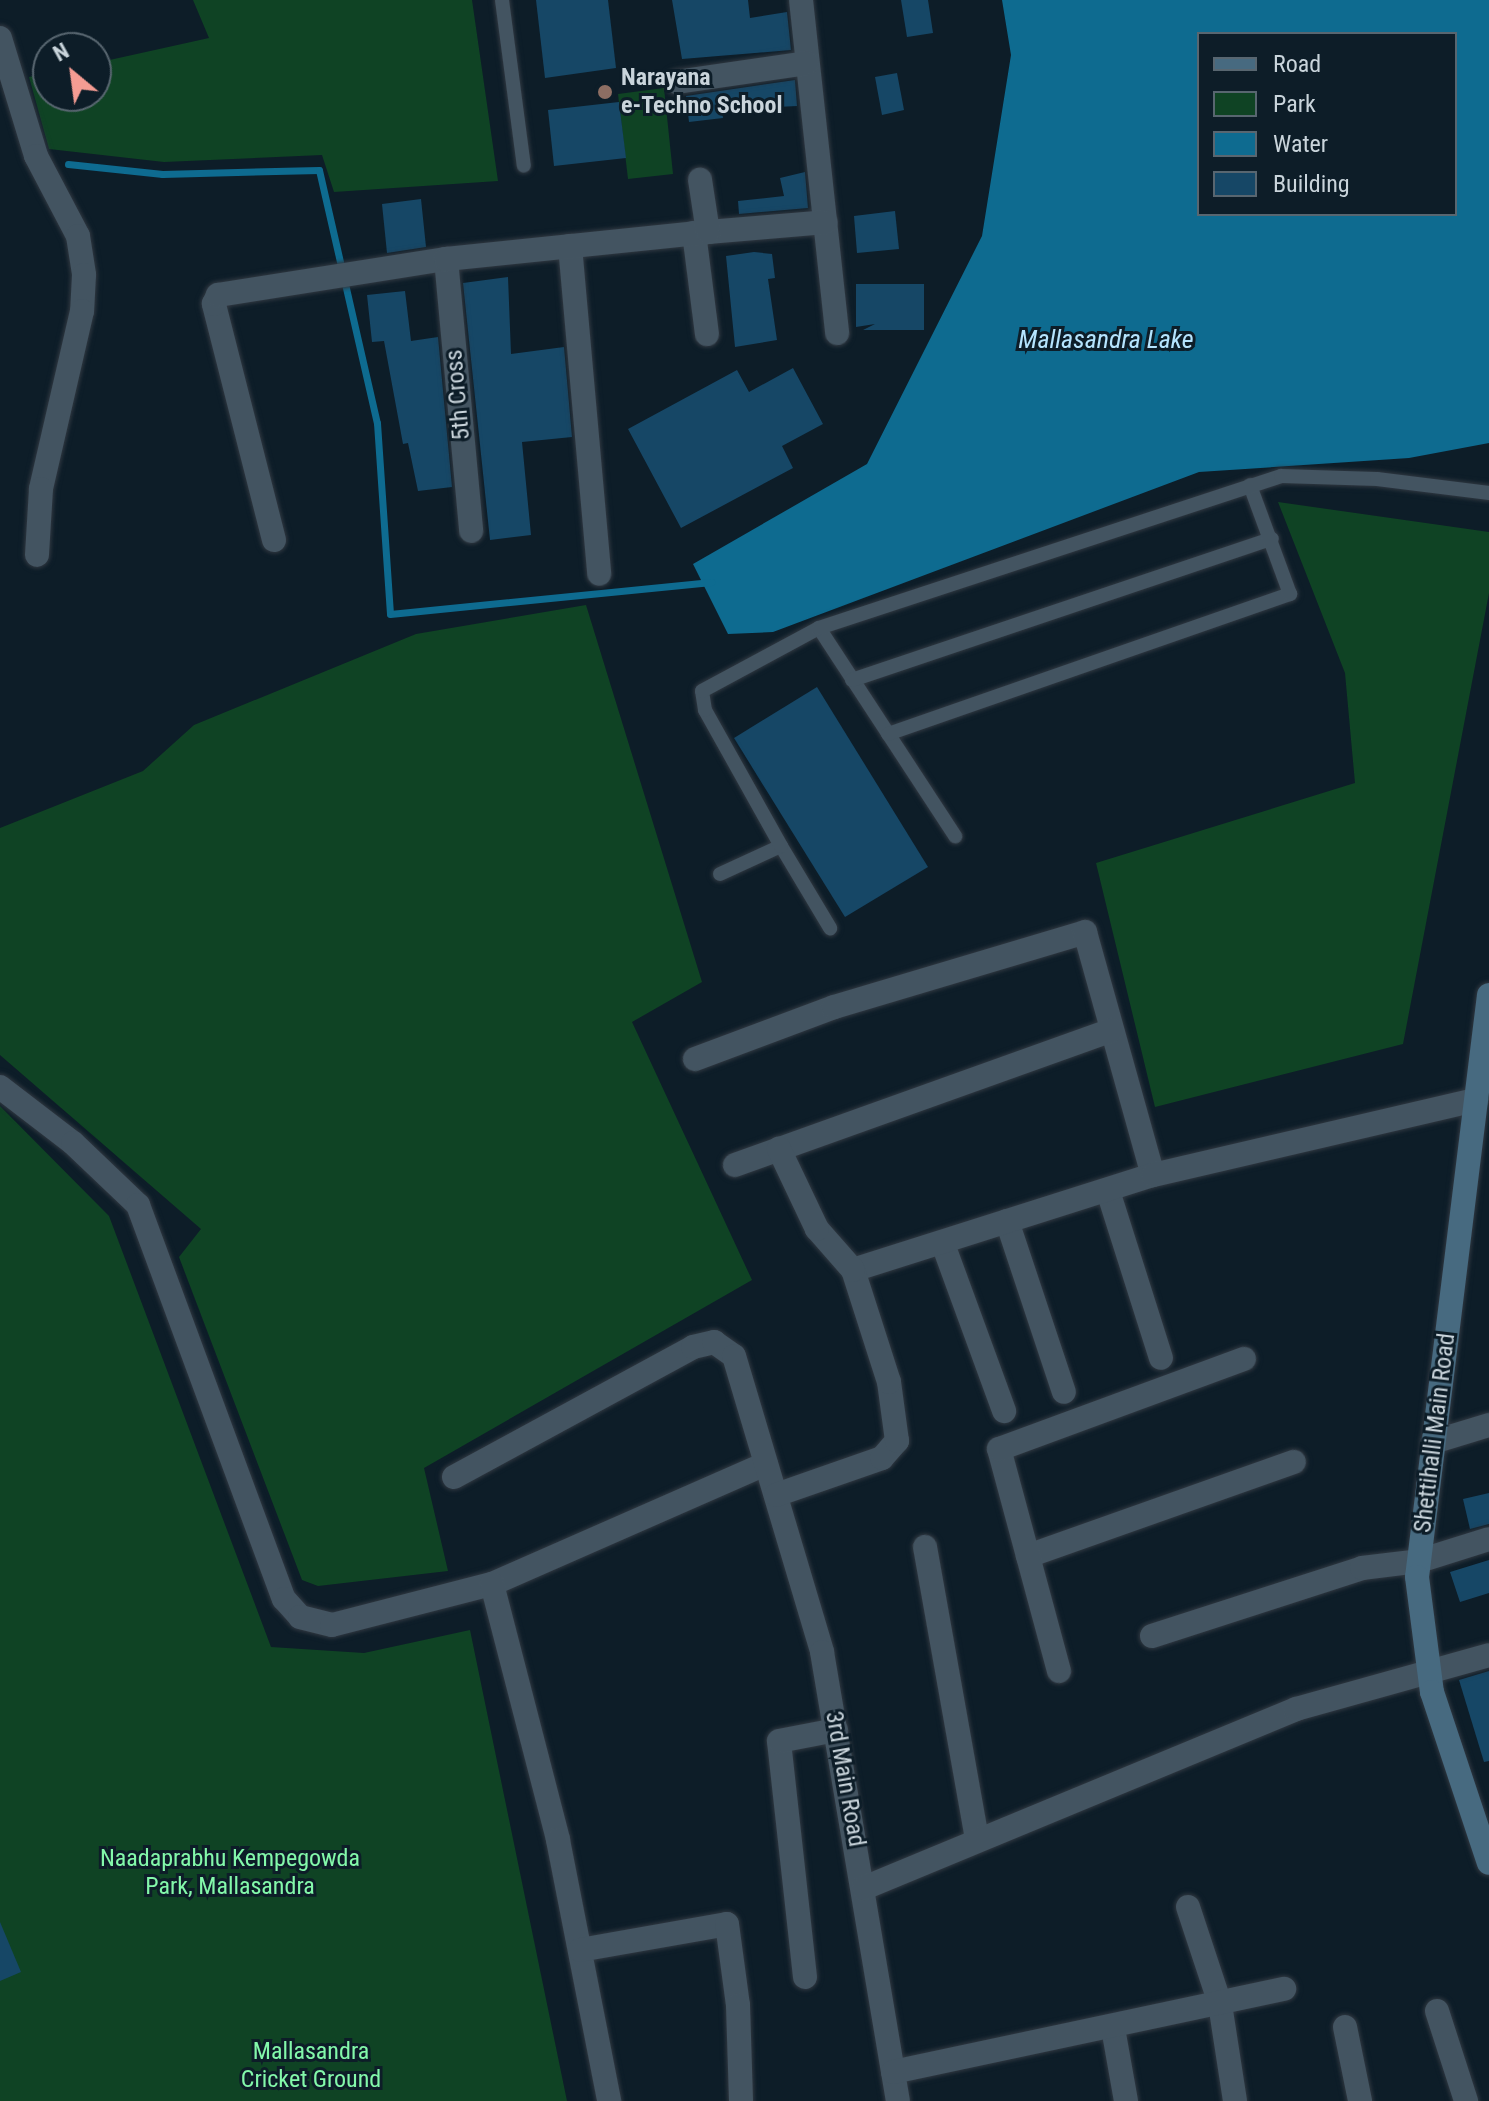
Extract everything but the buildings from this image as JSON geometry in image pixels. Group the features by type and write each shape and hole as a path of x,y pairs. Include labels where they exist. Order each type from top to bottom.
{"street":[{"path":"801,0 837,333"},
{"path":"0,38 5,73 36,156 78,236 84,275 82,311 41,489 37,555"},
{"path":"677,82 807,63"},
{"path":"700,180 707,334"},
{"path":"274,540 215,299 223,292 446,259 826,222"},
{"path":"570,246 599,574"},
{"name":"5th Cross","path":"446,259 471,531"},
{"path":"695,1059 834,1007 1085,932 1153,1175"},
{"name":"Shettihalli Main Road","path":"1489,995 1419,1561 1430,1670 1489,1863"},
{"path":"735,1165 1112,1030"},
{"path":"0,1087 73,1143 138,1205 280,1588 300,1617 332,1625 492,1584 766,1464"},
{"path":"853,1270 1153,1175 1476,1100"},
{"path":"776,1495 882,1458 897,1441 889,1382 853,1270 817,1229 779,1149"},
{"path":"1108,1191 1161,1358"},
{"path":"1007,1221 1064,1392"},
{"path":"943,1244 1004,1411"},
{"name":"3rd Main Road","path":"454,1477 693,1347 714,1342 734,1356 822,1652 898,2101"},
{"path":"1059,1671 999,1449 1244,1359"},
{"path":"1433,1442 1489,1425"},
{"path":"1028,1556 1294,1462"},
{"path":"1152,1636 1362,1568 1419,1561 1489,1539"},
{"path":"925,1547 977,1838"},
{"path":"492,1584 580,1950 609,2101"},
{"path":"864,1888 977,1838 1296,1709 1489,1655"},
{"path":"805,1977 779,1741 836,1730"},
{"path":"1188,1907 1220,2004 1235,2101"},
{"path":"580,1950 727,1924 741,2101"},
{"path":"893,2072 1113,2028 1284,1989"},
{"path":"1437,2011 1466,2101"},
{"path":"1345,2027 1360,2101"},
{"path":"1113,2028 1126,2101"}],"lane":[{"path":"502,0 524,166"},
{"path":"830,928 705,710 702,691 819,628 1250,485 1294,476 1489,493"},
{"path":"888,734 1290,594 1250,485"},
{"path":"852,680 1272,539"},
{"path":"819,628 955,836"},
{"path":"720,874 781,846"}],"green space":[{"path":"193,0 472,0 498,181 334,192 322,155 164,162 49,149 39,112 112,112 112,59 209,38"},
{"path":"664,88 673,174 628,179 618,94"},
{"path":"1278,502 1489,532 1489,593 1403,1044 1155,1107 1096,863 1355,783 1345,673"},
{"path":"586,605 702,982 632,1022 752,1280 424,1468 448,1571 318,1586 302,1580 179,1257 201,1229 0,1055 0,828 143,771 194,725 416,634"},
{"name":"Naadaprabhu Kempegowda Park, Mallasandra","path":"0,1106 109,1216 271,1647 364,1653 470,1630 567,2101 0,2101"}],"water":[{"name":"Mallasandra Lake","path":"1002,0 1489,0 1489,443 1409,458 1199,472 773,632 728,634 693,564 867,464 982,236 1011,55"}],"waterway":[{"path":"68,164 162,174 319,170 377,423 390,614 711,582"}],"place":[{"name":"Narayana e-Techno School","path":"605,92"}],"park label":[{"name":"Mallasandra Cricket Ground","path":"311,2066"}]}
